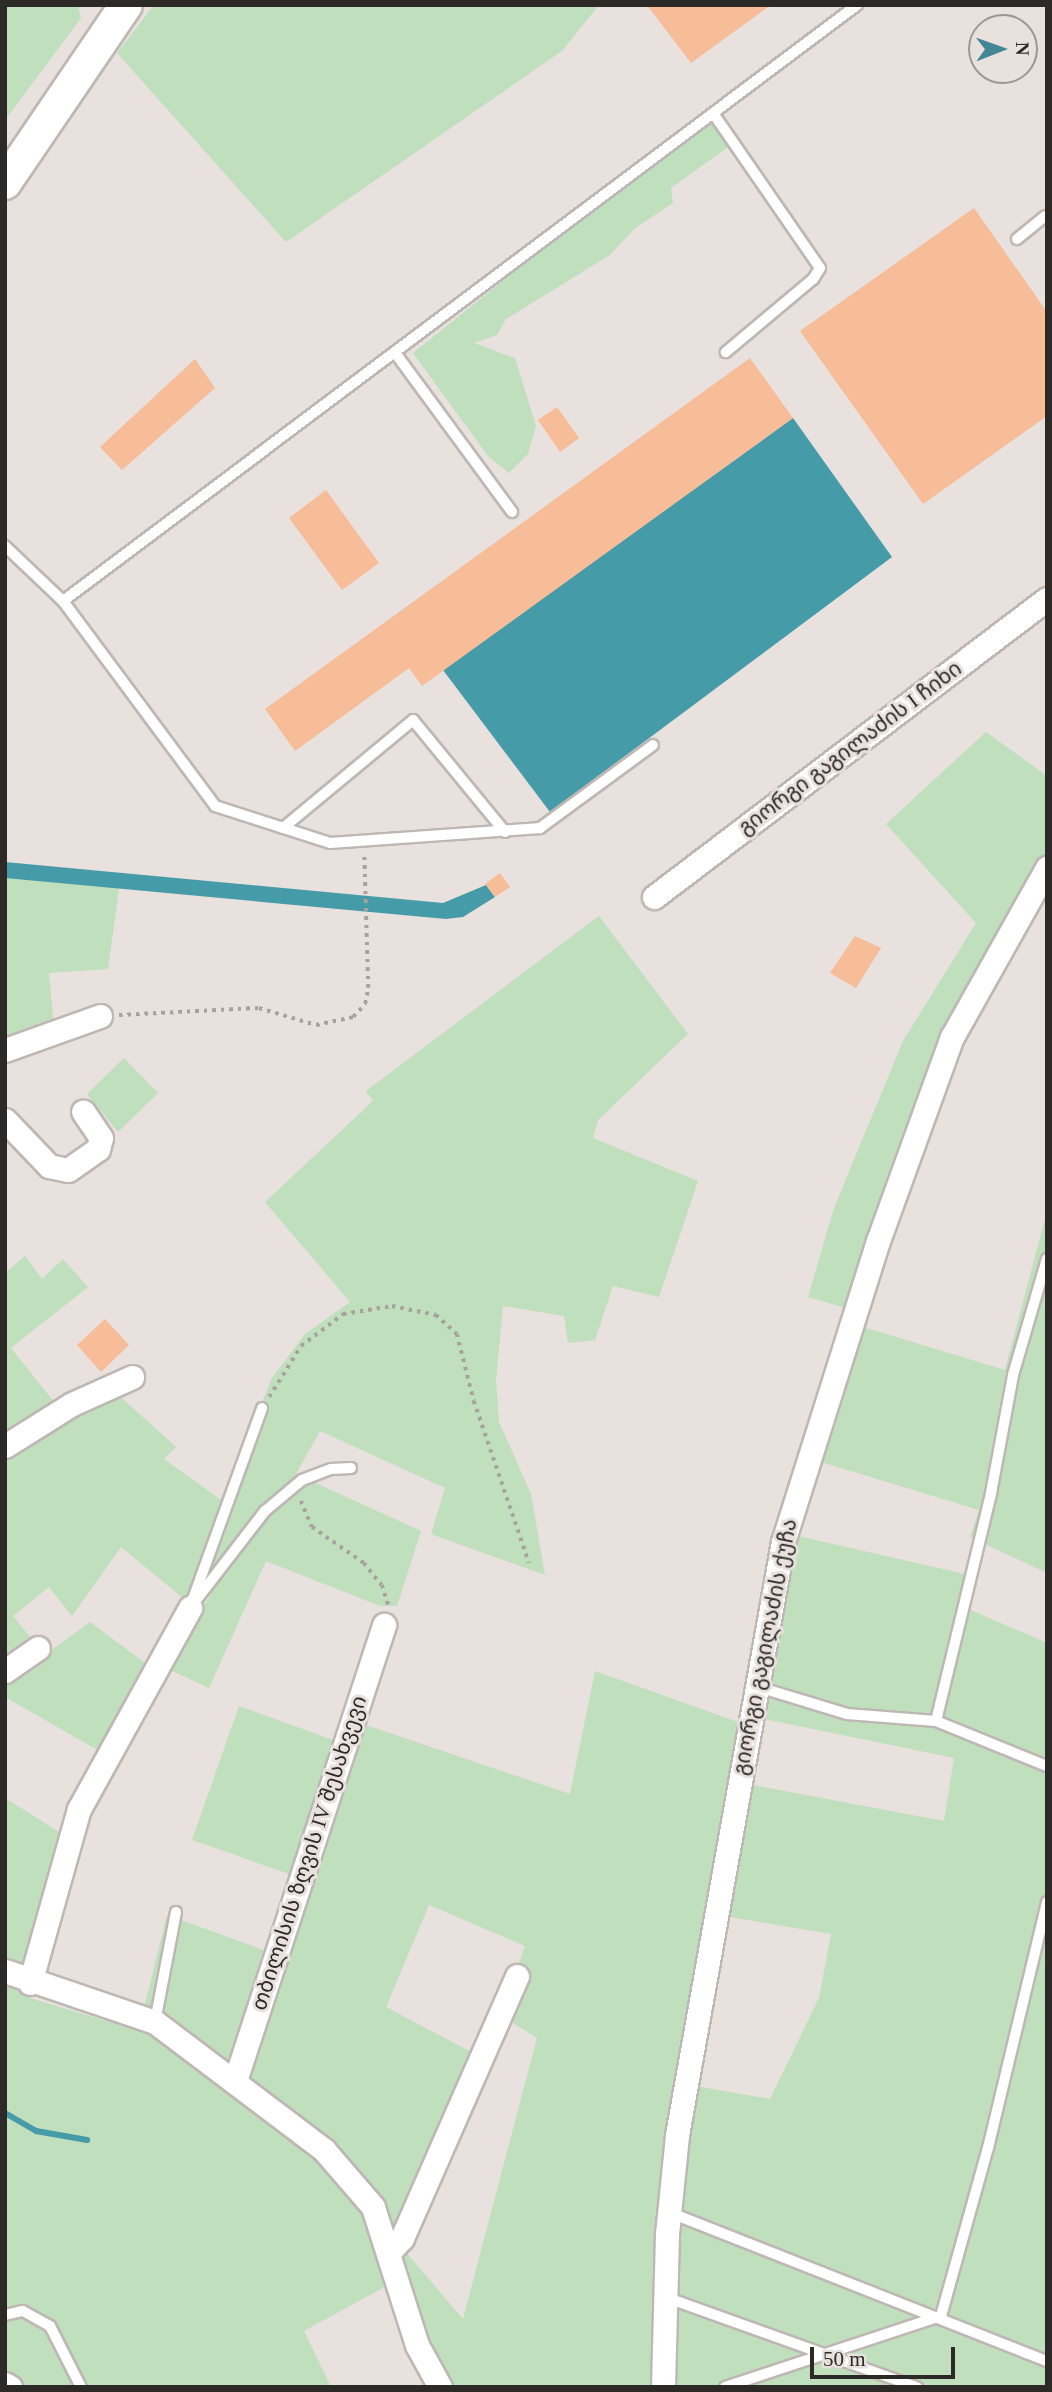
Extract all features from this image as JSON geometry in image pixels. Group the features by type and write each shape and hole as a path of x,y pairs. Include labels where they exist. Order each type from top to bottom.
{"main road":[{"path":"5,183 126,5"}],"street":[{"name":"გიორგი გაგილაძის I ჩიხი","path":"654,897 1047,599"},
{"name":"გიორგი გაგილაძის ქუჩა","path":"663,2387 665,2297 677,2135 755,1686 783,1542 878,1241 952,1037 1047,868"},
{"path":"5,1050 100,1016"},
{"path":"5,1120 49,1166 68,1170 98,1149 101,1138 83,1111"},
{"path":"5,1446 72,1404 131,1377"},
{"path":"30,1983 79,1809 190,1608"},
{"name":"თბილისის ზღვის IV შესახვევი","path":"235,2081 384,1625"},
{"path":"5,1671 38,1648"},
{"path":"5,1971 30,1983 155,2022 324,2150 373,2207 390,2250 417,2345 440,2387"},
{"path":"390,2250 402,2238 517,1976"},
{"path":"5,2384 10,2387"}],"lane":[{"path":"63,601 396,354 857,5"},
{"path":"713,113 820,268 813,279 726,352"},
{"path":"1017,239 1046,217"},
{"path":"396,354 512,512"},
{"path":"5,545 63,601 215,806 330,843 540,828 653,745"},
{"path":"283,828 413,720 505,832"},
{"path":"936,1721 991,1493 1013,1375 1047,1259"},
{"path":"190,1608 262,1408"},
{"path":"190,1608 265,1511 302,1480 331,1469 351,1468"},
{"path":"755,1686 847,1714 936,1721 1047,1766"},
{"path":"941,2316 988,2148 1047,1902"},
{"path":"155,2022 176,1912"},
{"path":"671,2213 941,2316 1047,2361"},
{"path":"665,2297 827,2351 917,2387"},
{"path":"5,2315 23,2311 50,2326 81,2387"},
{"path":"725,2387 827,2351 941,2316"}],"path":[{"path":"100,1016 259,1008 316,1025 335,1024 353,1017 365,1004 363,841"},
{"path":"262,1408 301,1346 343,1314 391,1306 436,1315 457,1334 474,1401 529,1563"},
{"path":"302,1480 300,1501 312,1527 364,1563 383,1585 390,1604 384,1625"}],"green space":[{"path":"5,5 78,5 81,18 5,120"},
{"path":"154,5 599,5 562,51 286,242 117,53"},
{"path":"710,115 728,147 671,188 673,203 635,228 610,255 506,319 497,335 474,343 515,358 536,426 528,454 509,473 488,456 413,353"},
{"path":"986,732 1047,776 1047,857 987,950 945,1029 849,1309 808,1297 834,1208 903,1041 976,923 886,824"},
{"path":"5,863 121,875 108,969 49,973 54,1026 5,1041"},
{"path":"599,916 688,1034 598,1120 593,1138 698,1181 659,1297 613,1286 595,1340 568,1343 564,1316 503,1306 496,1380 499,1422 531,1494 545,1575 431,1534 445,1488 320,1431 296,1474 421,1531 397,1606 380,1606 266,1561 209,1688 164,1667 224,1574 212,1561 184,1599 121,1547 72,1616 49,1587 13,1616 34,1642 5,1662 5,1457 114,1391 176,1447 164,1459 221,1500 272,1378 305,1334 350,1302 265,1202 373,1101 366,1091"},
{"path":"124,1058 158,1093 118,1132 87,1094"},
{"path":"1047,1211 1047,1573 970,1537 979,1510 821,1462 860,1326 1005,1370"},
{"path":"25,1256 42,1279 63,1259 88,1287 11,1348 55,1403 10,1435 5,1427 5,1273"},
{"path":"798,1536 978,1577 966,1608 1047,1643 1047,2387 674,2387 677,2230 695,2086 770,2099 819,1998 831,1934 724,1916 747,1784 944,1821 954,1758 755,1717"},
{"path":"90,1622 145,1663 101,1752 5,1697 5,1684"},
{"path":"595,1671 738,1722 671,2133 656,2387 447,2387 421,2341 397,2255 404,2250 463,2319 537,2038 510,2021 529,1977 518,1966 525,1946 429,1905 386,2007 475,2054 393,2234 245,2083 360,1723 570,1794"},
{"path":"239,1706 339,1742 295,1876 192,1840"},
{"path":"5,1798 64,1835 25,1964 10,1966 5,1963"},
{"path":"167,1915 266,1951 234,2063 227,2068 144,2008"},
{"path":"5,1981 33,1999 160,2037 312,2151 368,2212 390,2284 304,2331 331,2387 5,2387"}],"water":[{"path":"793,418 892,557 550,812 443,670"},
{"path":"5,862 443,903 486,885 495,897 463,917 446,919 5,878"}],"building":[{"path":"647,5 771,5 691,63"},
{"path":"974,208 1047,312 1047,416 923,504 800,331"},
{"path":"750,358 793,418 422,686 409,668 295,751 265,709"},
{"path":"195,359 215,388 122,470 100,447"},
{"path":"557,407 579,438 560,452 538,420"},
{"path":"326,490 379,563 342,590 289,518"},
{"path":"500,873 510,887 495,897 485,884"},
{"path":"855,936 881,948 856,988 830,973"},
{"path":"105,1319 129,1345 101,1372 77,1345"}],"waterway":[{"path":"5,2113 36,2131 87,2140"}]}
